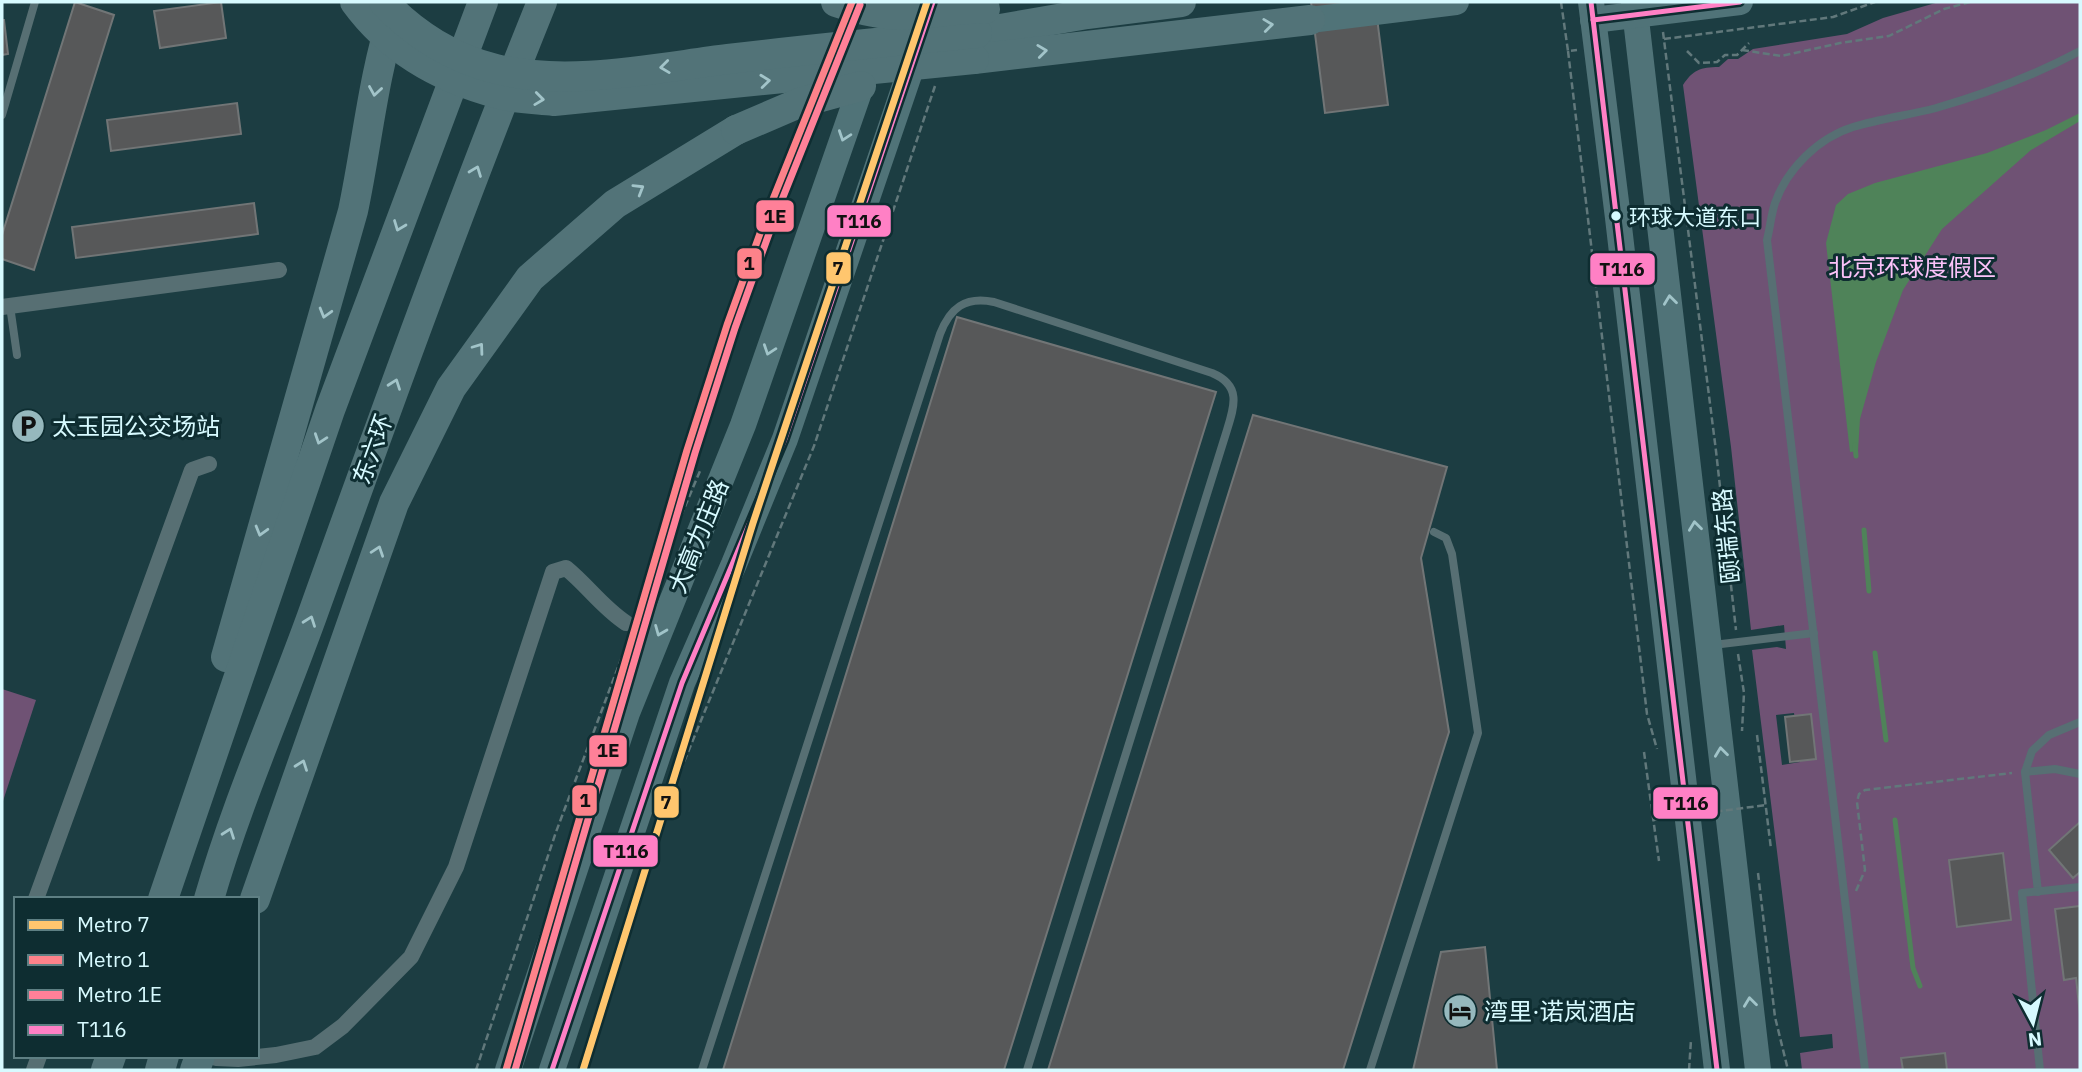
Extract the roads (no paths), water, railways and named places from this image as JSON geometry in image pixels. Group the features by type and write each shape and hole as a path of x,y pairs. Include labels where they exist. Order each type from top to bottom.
{"highway":[{"path":"355,2 386,37 447,77 501,95 554,101 979,34 1087,14 1181,2"},
{"path":"384,2 397,16 439,47 496,69 555,77 617,73 758,55 979,34 1310,19"},
{"path":"159,897 353,211 366,149 381,51 398,2"},
{"path":"164,897 330,410 483,2"},
{"name":"东六环","path":"210,897 227,838 299,652 413,335 542,2"},
{"path":"836,2 859,10 902,15 967,8 979,34"},
{"path":"256,897 394,503 450,388 530,278 615,204 736,130 979,34"}],"main road":[{"name":"大高力庄路","path":"508,1070 627,713 743,425 890,2"},
{"name":"大高力庄路","path":"552,1070 682,683 785,439 933,2"},
{"path":"1310,19 1456,2"},
{"path":"1717,1070 1592,11 1740,2"},
{"name":"颐瑞东路","path":"1643,10 1709,646 1758,1070"}],"street":[{"path":"6,306 279,270"},
{"path":"37,897 192,470 209,464"},
{"path":"259,1057 315,1047 343,1026 411,957 456,867 553,572 566,568 587,585 596,600 632,625"},
{"path":"204,1061 248,1058"}],"lane":[{"path":"2,116 6,85 35,2"},
{"path":"1865,1070 1767,240 1775,205 1785,182 1798,164 1824,142 1851,127 1938,107 2007,84 2080,51"},
{"path":"702,1070 940,334 953,310 964,302 976,300 994,302 1212,373 1226,381 1234,399 1229,424 1027,1070"},
{"path":"6,306 17,355"},
{"path":"1370,1070 1478,733 1452,554 1446,538 1434,532"},
{"path":"1709,646 1814,633"},
{"path":"2038,892 2025,772 2032,751 2049,735 2080,722"},
{"path":"2025,772 2055,769 2080,774"},
{"path":"2040,1070 2022,893 2080,887"}],"waterway":[{"path":"1855,445 1856,456"},
{"path":"1864,530 1869,591"},
{"path":"1875,653 1886,740"},
{"path":"1895,820 1913,968 1920,986"}],"metro line":[{"name":"1","path":"506,1070 687,450 727,325 767,214 852,2"},
{"name":"7","path":"583,1070 753,523 927,2"},
{"name":"1E","path":"515,1070 695,453 735,328 775,217 860,5"}],"place":[{"name":"环球大道东口","path":"1616,216"},
{"name":"太玉园公交场站","path":"28,426"},
{"name":"湾里·诺岚酒店","path":"1460,1011"}],"park label":[{"name":"北京环球度假区","path":"1912,267"}]}
